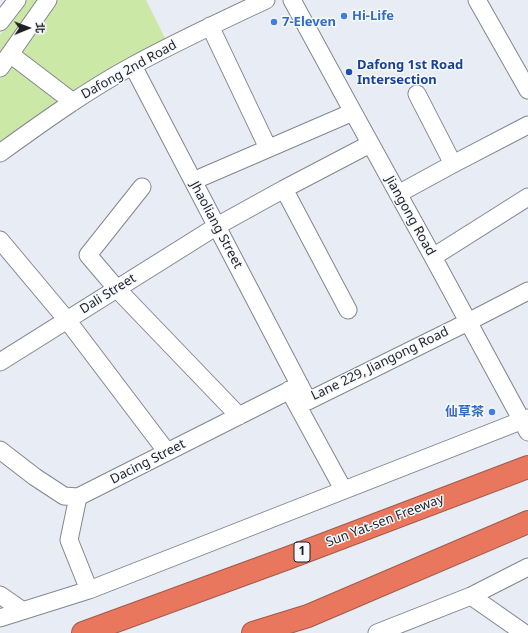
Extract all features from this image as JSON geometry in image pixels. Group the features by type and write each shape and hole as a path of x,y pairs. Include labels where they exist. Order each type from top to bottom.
{"highway":[{"name":"Sun Yat-sen Freeway","path":"83,633 524,469"},
{"path":"253,633 308,616 528,522"}],"street":[{"path":"0,22 17,0"},
{"path":"0,68 48,0"},
{"name":"Dafong 2nd Road","path":"0,152 73,102 132,66 210,26 266,0"},
{"name":"Jiangong Road","path":"292,0 468,322 526,423"},
{"path":"477,0 528,90"},
{"path":"210,26 268,148"},
{"path":"10,54 73,102"},
{"name":"Jhaoliang Street","path":"132,66 217,226 295,387"},
{"path":"417,94 453,164"},
{"path":"193,181 353,112"},
{"path":"398,194 528,124"},
{"name":"Dali Street","path":"0,362 217,226 370,144"},
{"path":"142,187 88,255 117,289 239,416"},
{"path":"284,189 348,310"},
{"path":"433,257 526,203"},
{"path":"0,240 67,320 167,452"},
{"path":"468,322 528,291"},
{"name":"Lane 229, Jiangong Road","path":"295,387 308,400 468,322"},
{"path":"295,387 343,490"},
{"name":"Dacing Street","path":"78,497 295,387"},
{"path":"0,618 89,590 343,490 526,423"},
{"path":"0,450 35,477 64,496 78,497 69,540 89,590"},
{"path":"388,631 471,596 528,567"},
{"path":"0,595 23,612"},
{"path":"471,596 524,633"}],"green space":[{"path":"26,0 44,0 0,61 0,35"},
{"path":"55,0 146,0 166,40 0,144 0,79"}],"place":[{"name":"Hi-Life","path":"344,16"},
{"name":"7-Eleven","path":"274,22"},
{"name":"Dafong 1st Road Intersection","path":"349,72"},
{"name":"仙草茶","path":"492,412"}]}
